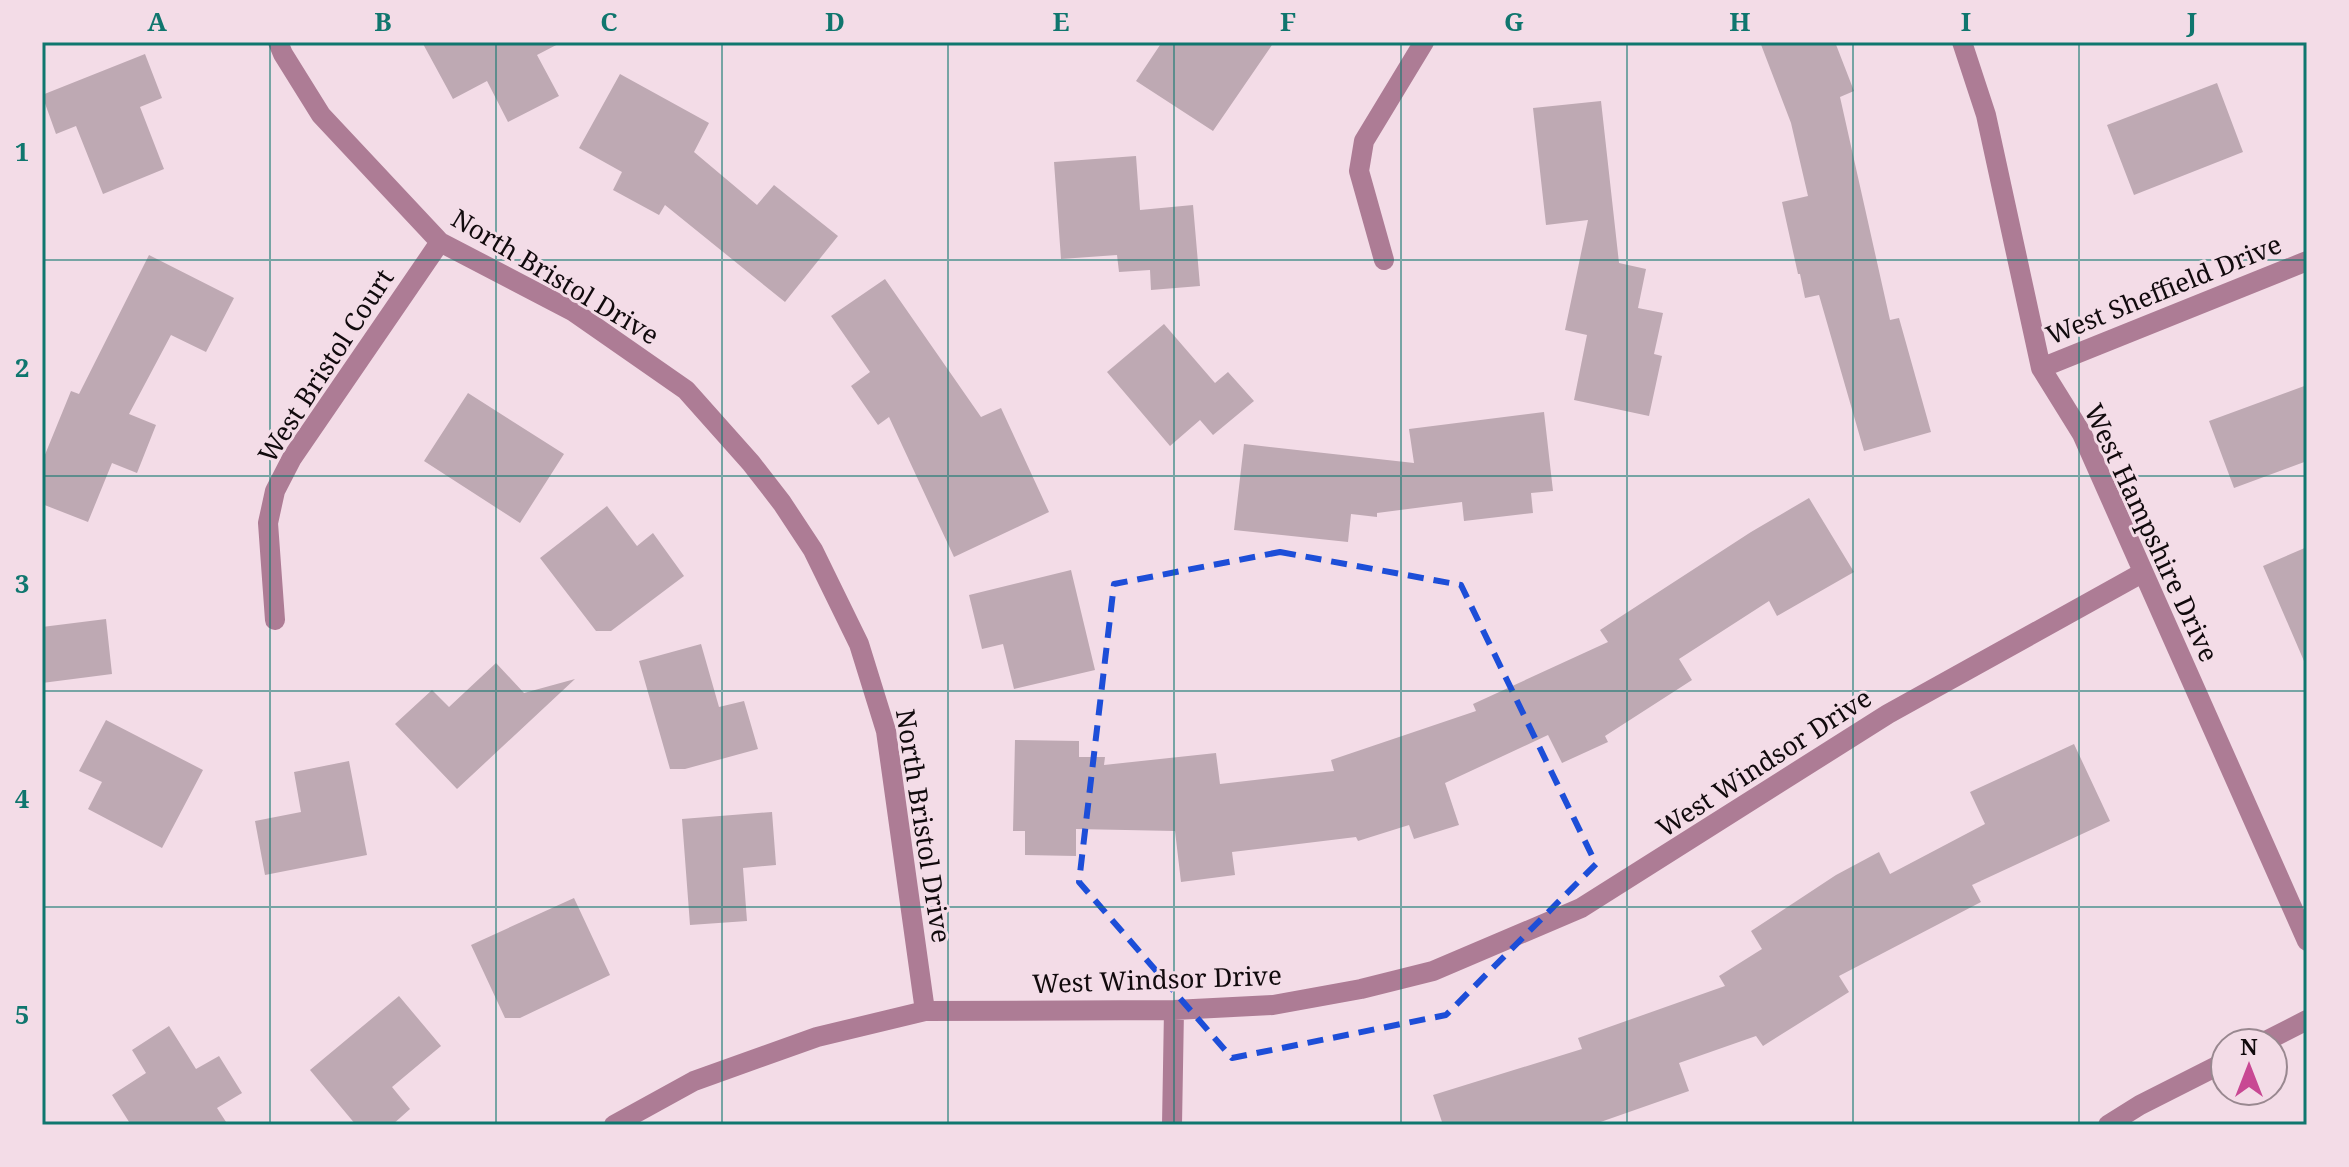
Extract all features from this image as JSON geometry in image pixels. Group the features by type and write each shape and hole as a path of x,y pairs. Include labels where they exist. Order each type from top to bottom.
{"street":[{"name":"North Bristol Drive","path":"278,42 321,115 440,242 574,312 686,390 782,503 813,550 859,644 886,731 925,1011"},
{"path":"1384,260 1359,171 1364,141 1424,42"},
{"name":"West Hampshire Drive","path":"1962,42 1986,115 2041,368 2082,434 2307,941"},
{"name":"West Bristol Court","path":"275,620 268,523 275,491 292,458 440,242"},
{"name":"West Sheffield Drive","path":"2041,368 2307,261"},
{"name":"West Windsor Drive","path":"614,1125 694,1081 817,1037 925,1011 1174,1010 1273,1005 1361,989 1433,971 1581,908 1888,714 2142,573"},
{"path":"1172,1125 1174,1010"},
{"path":"2289,1029 2307,1020"},
{"path":"2108,1125 2209,1070"}],"highlighted area":[{"path":"1280,552 1461,585 1596,864 1446,1015 1232,1058 1079,882 1114,584"}],"building":[{"path":"422,42 562,42 537,55 559,96 508,122 487,81 453,99"},
{"path":"1162,42 1274,42 1213,131 1136,81"},
{"path":"1760,42 1835,42 1854,91 1840,97 1890,320 1899,318 1931,432 1864,451 1819,295 1805,298 1798,274 1782,202 1808,196 1791,123"},
{"path":"145,54 162,98 140,107 164,169 103,194 76,126 56,134 42,95"},
{"path":"620,74 709,123 694,152 757,205 774,185 838,236 785,302 665,205 659,215 613,190 622,172 579,148"},
{"path":"2217,83 2243,152 2134,195 2107,125"},
{"path":"1601,101 1619,263 1646,269 1638,308 1663,313 1654,354 1662,356 1649,416 1574,400 1587,335 1565,330 1588,220 1546,225 1533,108"},
{"path":"1136,156 1140,210 1193,205 1200,286 1151,290 1150,270 1119,272 1117,255 1061,259 1054,162"},
{"path":"149,255 234,298 206,352 171,335 129,414 156,425 137,473 112,463 88,522 42,504 42,462 71,391 79,394"},
{"path":"885,279 981,417 1001,408 1049,512 954,557 889,417 878,425 851,386 870,372 831,316"},
{"path":"1164,324 1215,383 1228,372 1254,401 1213,435 1200,420 1170,446 1107,372"},
{"path":"2307,385 2307,461 2234,488 2209,421"},
{"path":"468,393 564,454 520,523 424,461"},
{"path":"1544,412 1553,491 1531,493 1533,513 1464,521 1462,502 1377,513 1377,517 1351,514 1348,542 1234,530 1244,444 1414,463 1409,429"},
{"path":"1809,498 1854,572 1777,616 1769,601 1679,659 1692,680 1605,736 1608,742 1562,763 1548,735 1445,783 1459,825 1414,839 1409,825 1358,841 1356,837 1232,852 1235,875 1181,882 1175,831 1076,829 1076,856 1025,855 1025,831 1013,831 1015,740 1079,741 1079,757 1105,757 1104,765 1216,753 1220,784 1334,771 1331,760 1476,711 1473,704 1608,642 1600,630"},
{"path":"607,506 637,546 653,533 684,576 611,631 596,631 540,558"},
{"path":"2307,547 2307,668 2263,566"},
{"path":"1071,570 1095,670 1014,689 1003,644 982,649 969,595"},
{"path":"106,619 112,674 42,683 42,627"},
{"path":"701,644 719,707 744,701 758,749 685,769 670,769 639,661"},
{"path":"496,663 524,693 575,679 457,789 395,724 432,690 449,707"},
{"path":"106,720 203,770 162,848 88,809 102,782 79,771"},
{"path":"2074,744 2110,821 1972,885 1981,902 1839,976 1849,992 1763,1046 1756,1036 1679,1063 1689,1091 1592,1125 1443,1125 1433,1095 1582,1049 1578,1038 1725,986 1719,976 1762,949 1751,931 1836,875 1879,852 1890,874 1985,824 1970,792"},
{"path":"349,761 367,855 265,875 255,821 301,812 294,772"},
{"path":"772,812 776,865 743,868 747,921 690,925 682,819"},
{"path":"574,898 610,975 520,1018 505,1018 471,945"},
{"path":"399,996 441,1046 392,1087 410,1109 392,1125 356,1125 310,1070"},
{"path":"169,1026 196,1069 219,1056 242,1093 217,1108 228,1125 131,1125 112,1095 146,1073 132,1050"}]}
